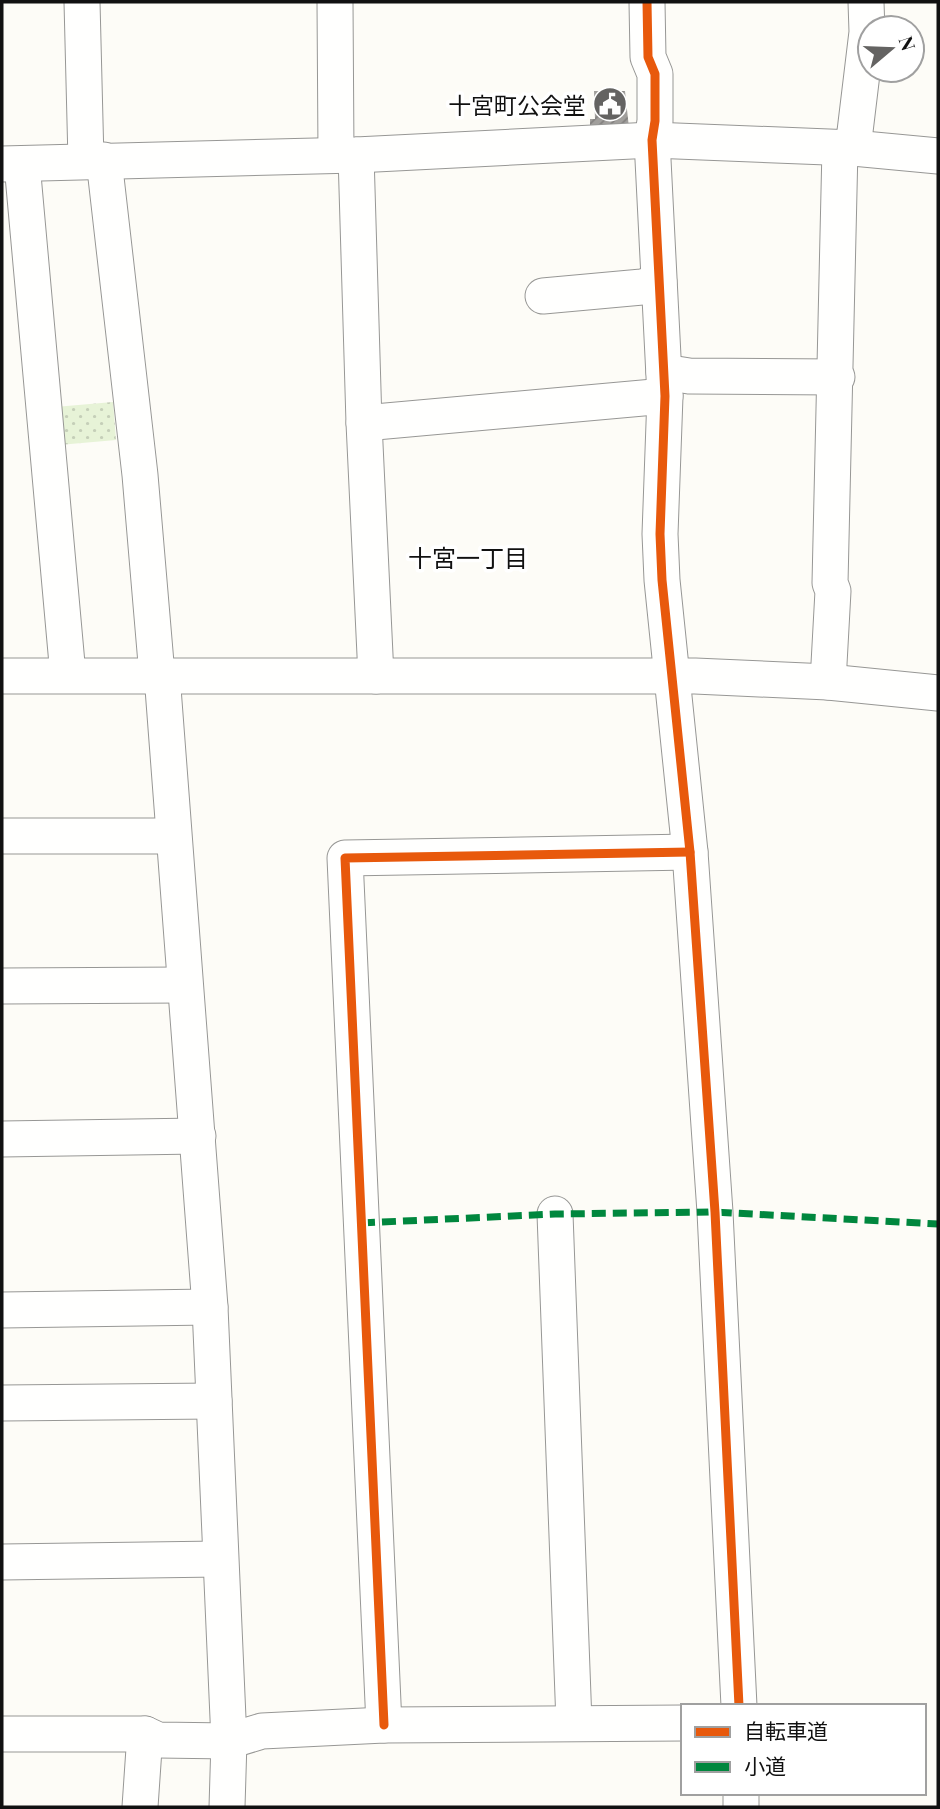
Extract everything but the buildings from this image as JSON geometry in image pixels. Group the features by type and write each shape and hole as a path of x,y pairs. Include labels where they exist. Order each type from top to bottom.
{"street":[{"path":"82,2 95,160 139,475 159,675 198,1136 210,1307 229,1741 227,1807"},
{"path":"335,2 363,424 376,676"},
{"path":"647,2 648,57 655,74 655,121 652,140 665,384 660,534 690,852 715,1212 739,1704"},
{"path":"828,682 834,591 830,583 847,148 867,32 866,2"},
{"path":"68,675 12,164 346,154 652,140 847,148 938,156"},
{"path":"543,296 642,287 659,282"},
{"path":"363,424 665,384 689,376 837,377"},
{"path":"2,677 673,676 828,682 938,693"},
{"path":"2,836 173,836"},
{"path":"384,1725 345,858 690,852"},
{"path":"2,986 184,985"},
{"path":"2,1139 198,1136"},
{"path":"555,1214 574,1723"},
{"path":"2,1310 210,1307"},
{"path":"2,1403 214,1401"},
{"path":"2,1562 219,1559"},
{"path":"2,1734 145,1734 159,1740 229,1741 262,1731 384,1725 681,1723"},
{"path":"140,1807 145,1734"}],"green space":[{"path":"113,402 116,440 59,445 55,407"}],"marked path":[{"path":"361,1223 555,1214 715,1212 938,1224"}],"cycle path":[{"path":"647,2 648,57 655,74 655,121 652,140 665,396 660,534 662,580 690,852 715,1212 739,1704"},
{"path":"384,1725 345,858 690,852"}],"place":[{"name":"十宮町公会堂","path":"610,104"}],"district":[{"name":"十宮一丁目","path":"468,557"}]}
